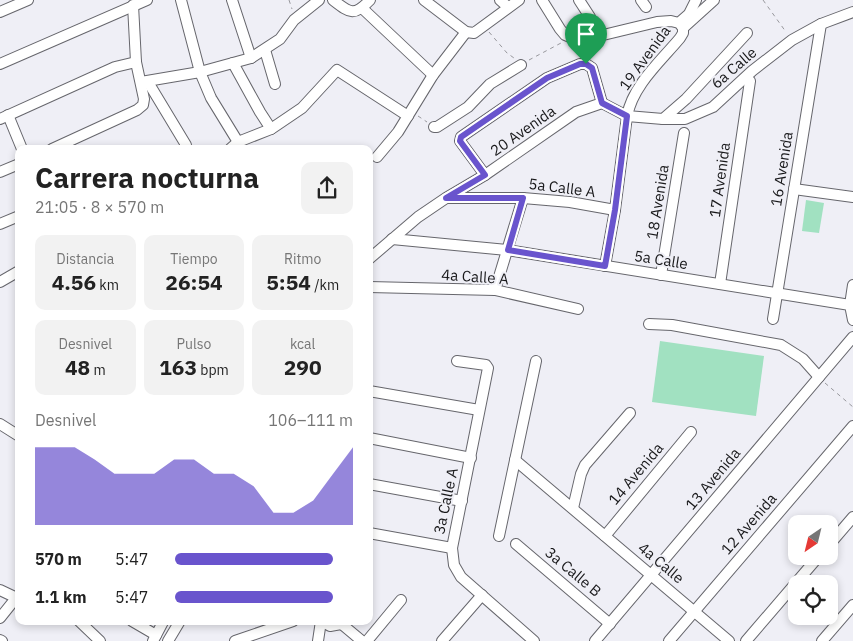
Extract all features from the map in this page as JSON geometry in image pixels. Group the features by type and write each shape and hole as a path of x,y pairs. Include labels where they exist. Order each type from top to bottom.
{"street":[{"path":"0,12 28,0"},
{"path":"0,64 147,0"},
{"path":"181,0 200,72 211,98 238,142"},
{"path":"232,0 251,58"},
{"path":"144,82 200,72 251,58 280,39 294,20 319,0"},
{"path":"333,0 348,11 354,12 362,8 370,0"},
{"path":"424,0 466,32 474,33 484,26 504,4 519,0"},
{"path":"542,0 560,29 565,35 572,38 599,36 657,22 671,21 681,26 696,0"},
{"path":"579,0 590,17"},
{"name":"19 Avenida","path":"605,266 615,210 627,116 631,102 637,90 683,34 681,26 714,0"},
{"path":"133,5 136,62 144,82 186,145"},
{"path":"362,8 433,75"},
{"name":"6a Calle","path":"627,116 663,120 685,119 713,107 752,70 792,40 821,24 853,12"},
{"name":"16 Avenida","path":"773,319 821,24"},
{"path":"377,157 398,132 433,75 466,32"},
{"path":"663,120 686,99 748,32"},
{"path":"265,50 275,84"},
{"path":"20,145 4,117 115,67 136,62"},
{"path":"233,63 271,129"},
{"path":"434,127 437,127 468,107 490,84 521,64"},
{"path":"485,175 460,139 547,78 580,64 586,64 592,68 602,103 627,116"},
{"path":"235,145 271,129 302,108 337,70 410,113"},
{"name":"17 Avenida","path":"720,284 750,81"},
{"path":"61,145 137,110 143,105 144,82"},
{"name":"20 Avenida","path":"373,256 418,217 446,198 485,175 576,112 602,103"},
{"name":"18 Avenida","path":"661,275 684,133"},
{"path":"0,172 15,166"},
{"path":"794,189 853,197"},
{"name":"5a Calle A","path":"446,198 523,198 570,202 615,210"},
{"path":"495,290 523,198"},
{"path":"0,224 15,218"},
{"name":"5a Calle","path":"392,239 508,250 850,304"},
{"path":"0,282 15,273"},
{"path":"853,285 850,304 853,320"},
{"name":"4a Calle A","path":"373,287 495,290 578,309"},
{"path":"649,324 672,325 781,345 804,359 819,377"},
{"name":"13 Avenida","path":"595,641 853,337"},
{"path":"499,536 536,360"},
{"name":"3a Calle A","path":"457,361 486,365 488,368 452,548 454,565 461,577 482,595 522,637 534,641"},
{"path":"373,392 479,410"},
{"path":"573,508 585,465 630,413"},
{"path":"0,424 15,433"},
{"name":"12 Avenida","path":"668,641 853,426"},
{"name":"14 Avenida","path":"605,536 691,432"},
{"path":"373,439 471,458"},
{"name":"4a Calle","path":"515,460 729,641"},
{"path":"373,485 462,501"},
{"path":"838,534 853,517"},
{"path":"373,534 452,548"},
{"name":"3a Calle B","path":"516,544 610,624"},
{"path":"746,641 811,565"},
{"path":"0,590 15,597"},
{"path":"442,641 482,595"},
{"path":"0,618 15,600"},
{"path":"367,641 401,600"},
{"path":"822,641 853,605"},
{"path":"84,625 100,641"},
{"path":"137,625 155,638 162,625"},
{"path":"168,641 178,625"},
{"path":"235,641 281,625"},
{"path":"318,641 320,625"},
{"path":"342,625 362,641"}],"path":[{"path":"763,0 792,40"},
{"path":"484,26 507,53 521,64 572,38"},
{"path":"410,113 434,127"},
{"path":"819,377 853,407"}],"green space":[{"path":"806,200 824,203 819,233 802,231"},
{"path":"660,341 764,356 756,416 652,402"}],"route":[{"path":"580,64 586,64 592,68 602,103 627,116 615,210 605,266 508,250 523,198 446,198 485,175 460,141 461,137 547,78 580,64"}]}
